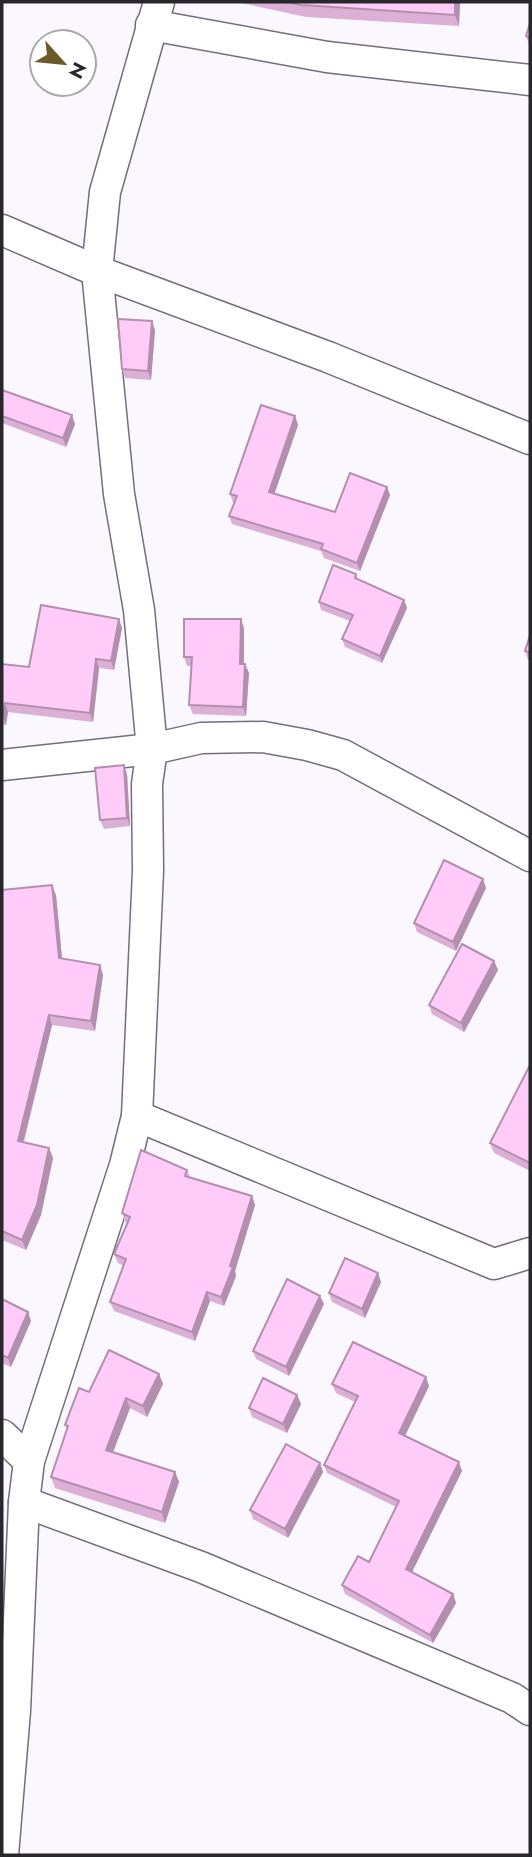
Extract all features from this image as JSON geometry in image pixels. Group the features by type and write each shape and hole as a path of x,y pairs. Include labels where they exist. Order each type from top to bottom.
{"street":[{"path":"3,1855 15,1711 24,1503 29,1461 125,1164 137,1116 148,871 147,784 152,749 139,610 119,494 97,271 106,192 155,13 327,57 530,80"},
{"path":"2,230 97,271 328,358 530,439"},
{"path":"2,765 152,749 201,738 263,737 344,755 530,856"},
{"path":"137,1116 494,1264 530,1253"},
{"path":"2,1435 29,1461"},
{"path":"24,1503 201,1567 512,1698 530,1710"}],"building":[{"path":"285,2 455,2 455,15 302,5"},
{"path":"118,319 152,321 148,371 122,369"},
{"path":"2,390 72,415 63,438 2,416"},
{"path":"261,405 295,416 269,492 335,512 350,473 387,487 357,563 321,549 323,544 229,516 237,496 230,494"},
{"path":"333,565 404,600 380,656 342,639 353,615 319,602"},
{"path":"41,605 119,619 111,661 96,659 90,713 5,703 2,716 2,664 29,667"},
{"path":"184,619 241,619 240,664 245,664 243,707 189,705 192,657 184,657"},
{"path":"530,635 530,652 525,651"},
{"path":"124,765 127,818 100,820 95,768"},
{"path":"444,860 483,879 453,942 414,923"},
{"path":"52,885 59,958 100,965 91,1021 49,1015 18,1141 49,1148 37,1205 22,1240 2,1231 2,890"},
{"path":"462,944 494,961 461,1023 429,1005"},
{"path":"530,1065 530,1163 490,1143"},
{"path":"141,1150 187,1170 185,1176 252,1196 230,1266 233,1267 221,1297 207,1292 192,1332 110,1302 126,1259 114,1254 130,1217 122,1213"},
{"path":"345,1258 378,1273 362,1309 329,1293"},
{"path":"287,1279 320,1296 286,1367 253,1351"},
{"path":"2,1299 28,1312 8,1358 2,1355"},
{"path":"353,1342 426,1377 399,1433 459,1462 406,1569 453,1594 430,1635 342,1585 358,1556 369,1562 399,1501 324,1465 358,1396 332,1384"},
{"path":"109,1350 159,1374 143,1406 126,1398 106,1450 175,1472 162,1512 51,1477 68,1426 65,1425 79,1388 89,1392"},
{"path":"263,1378 297,1395 283,1424 249,1408"},
{"path":"286,1444 320,1463 285,1529 250,1510"}]}
